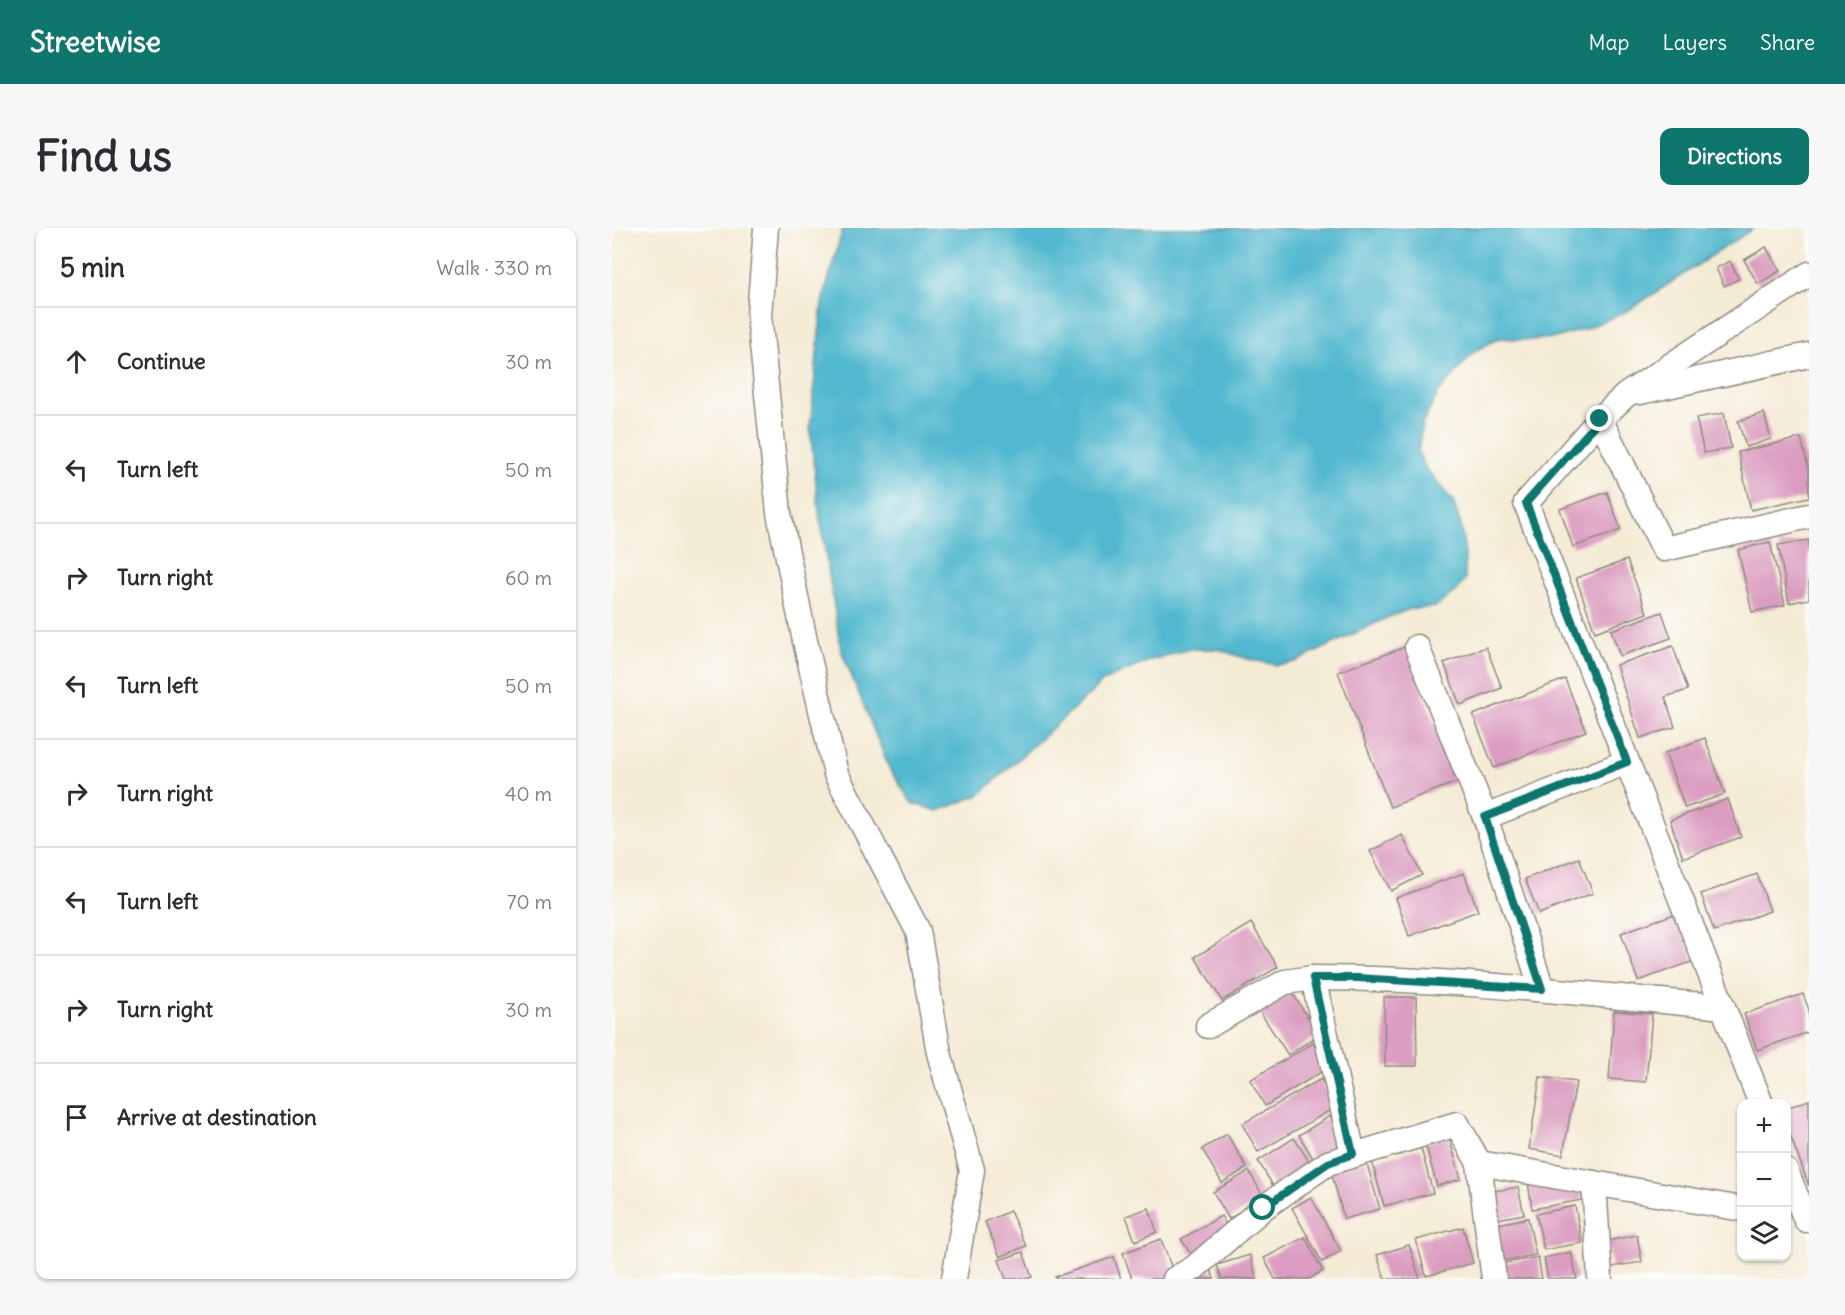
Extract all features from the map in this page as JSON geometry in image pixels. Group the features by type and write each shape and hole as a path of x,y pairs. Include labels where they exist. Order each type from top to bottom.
{"street":[{"path":"766,228 759,315 779,513 805,641 836,774 918,931 939,1053 972,1170 954,1279"},
{"path":"1759,1099 1526,503 1600,419 1626,395 1809,274"},
{"path":"1626,395 1809,356"},
{"path":"1600,419 1664,549 1809,516"},
{"path":"1417,647 1485,817 1542,989"},
{"path":"1485,817 1627,762"},
{"path":"1208,1026 1285,982 1313,978 1357,978 1542,989 1723,1007"},
{"path":"1313,978 1353,1154"},
{"path":"1175,1279 1194,1268 1272,1202 1328,1163 1457,1124 1479,1163 1494,1279"},
{"path":"1479,1163 1737,1208"},
{"path":"1594,1183 1600,1279"},
{"path":"1791,1188 1800,1219"}],"water":[{"path":"843,228 1754,228 1629,310 1585,329 1555,338 1528,340 1499,338 1475,351 1438,393 1422,425 1418,452 1426,469 1453,501 1461,525 1465,554 1465,580 1456,591 1435,607 1410,609 1386,618 1296,662 1277,665 1217,649 1190,649 1151,660 1105,680 979,795 938,811 912,803 890,770 841,650 819,512 810,428 822,303"}],"building":[{"path":"1766,247 1780,271 1758,284 1744,260"},
{"path":"1730,261 1739,279 1724,286 1716,268"},
{"path":"1724,413 1731,448 1704,453 1696,418"},
{"path":"1764,413 1771,439 1746,447 1738,421"},
{"path":"1801,438 1809,471 1809,497 1751,510 1738,452"},
{"path":"1607,492 1621,530 1573,547 1560,509"},
{"path":"1809,540 1809,599 1789,603 1778,545"},
{"path":"1770,542 1785,605 1752,612 1738,550"},
{"path":"1627,560 1647,613 1595,632 1576,578"},
{"path":"1662,612 1671,638 1620,656 1611,630"},
{"path":"1673,646 1688,690 1665,697 1675,727 1640,738 1616,665"},
{"path":"1405,647 1457,782 1390,807 1338,672"},
{"path":"1486,647 1502,688 1460,705 1444,663"},
{"path":"1565,679 1586,731 1494,768 1473,715"},
{"path":"1705,738 1725,794 1685,808 1665,753"},
{"path":"1728,799 1741,837 1683,858 1670,820"},
{"path":"1402,835 1422,875 1391,891 1370,851"},
{"path":"1579,858 1593,893 1539,914 1525,879"},
{"path":"1464,873 1478,911 1409,936 1396,898"},
{"path":"1757,874 1770,911 1714,931 1701,894"},
{"path":"1677,913 1694,961 1638,981 1621,933"},
{"path":"1251,923 1278,967 1222,1001 1195,957"},
{"path":"1288,986 1319,1035 1288,1055 1256,1006"},
{"path":"1803,994 1809,1010 1809,1032 1757,1050 1744,1014"},
{"path":"1384,997 1416,997 1417,1066 1385,1066"},
{"path":"1614,1011 1652,1014 1646,1082 1609,1079"},
{"path":"1313,1043 1328,1068 1265,1106 1250,1080"},
{"path":"1540,1077 1576,1082 1563,1155 1529,1149"},
{"path":"1321,1079 1336,1107 1258,1152 1242,1124"},
{"path":"1809,1100 1809,1186 1791,1137 1791,1106"},
{"path":"1330,1116 1347,1143 1315,1162 1299,1135"},
{"path":"1227,1134 1247,1168 1222,1183 1202,1149"},
{"path":"1449,1136 1461,1179 1437,1186 1425,1143"},
{"path":"1294,1138 1312,1166 1275,1189 1258,1161"},
{"path":"1421,1148 1433,1193 1384,1206 1372,1161"},
{"path":"1366,1161 1380,1209 1344,1219 1331,1171"},
{"path":"1249,1171 1264,1198 1229,1219 1213,1192"},
{"path":"1528,1182 1581,1185 1582,1200 1532,1209"},
{"path":"1518,1187 1524,1214 1493,1220 1488,1192"},
{"path":"1311,1197 1341,1251 1322,1262 1292,1208"},
{"path":"1575,1206 1582,1243 1544,1250 1536,1214"},
{"path":"1149,1208 1157,1232 1135,1241 1126,1216"},
{"path":"1010,1211 1026,1246 1000,1257 985,1222"},
{"path":"1221,1216 1230,1231 1191,1254 1181,1239"},
{"path":"1528,1218 1536,1255 1496,1262 1488,1226"},
{"path":"1463,1227 1473,1263 1426,1276 1416,1240"},
{"path":"1637,1235 1642,1262 1612,1267 1607,1241"},
{"path":"1305,1237 1323,1271 1309,1279 1275,1279 1264,1258"},
{"path":"1161,1239 1174,1274 1161,1279 1132,1279 1123,1253"},
{"path":"1409,1245 1420,1279 1385,1279 1377,1255"},
{"path":"1023,1252 1032,1277 1006,1279 999,1260"},
{"path":"1571,1252 1577,1279 1548,1279 1544,1258"},
{"path":"1250,1255 1257,1279 1222,1279 1217,1265"},
{"path":"1114,1257 1121,1279 1056,1279 1055,1277"},
{"path":"1538,1257 1542,1279 1501,1279 1498,1264"},
{"path":"1211,1270 1214,1279 1187,1279"}],"route":[{"path":"1263,1208 1328,1163 1353,1154 1313,978 1357,978 1542,989 1485,817 1627,762 1526,503 1600,419"}]}
